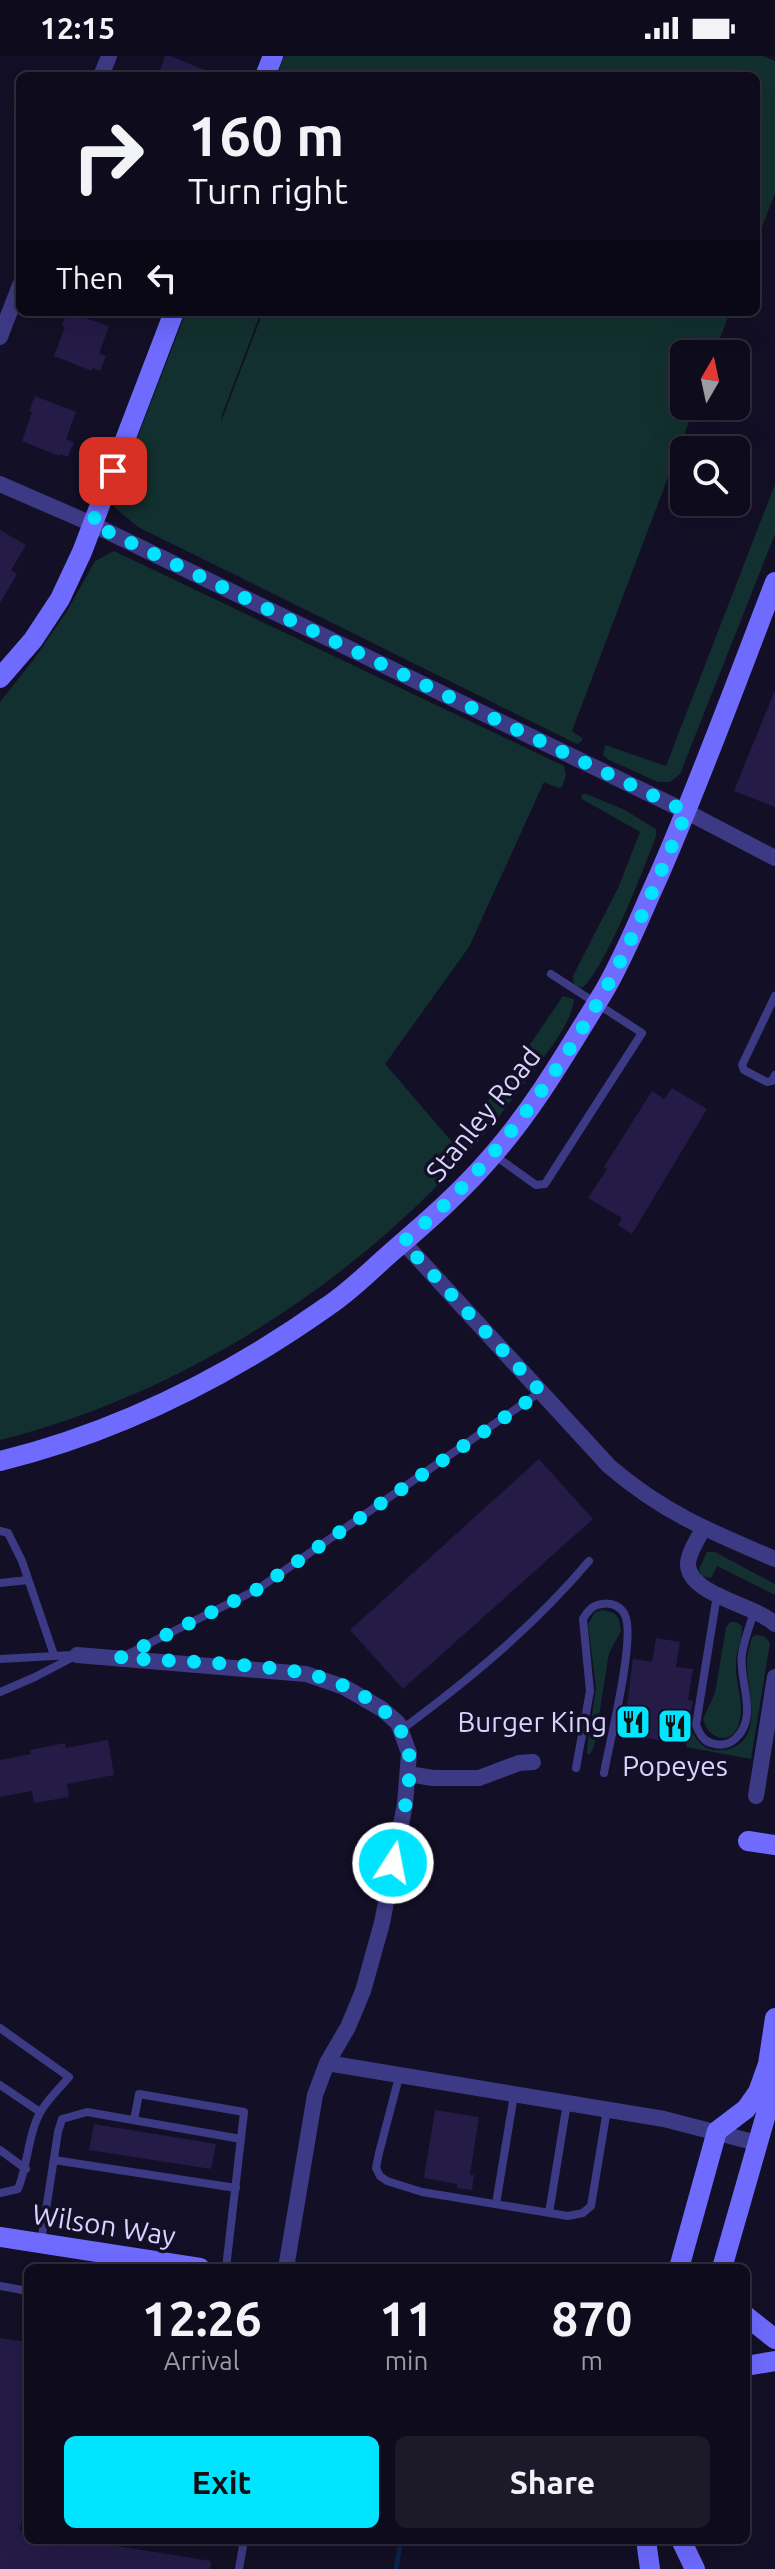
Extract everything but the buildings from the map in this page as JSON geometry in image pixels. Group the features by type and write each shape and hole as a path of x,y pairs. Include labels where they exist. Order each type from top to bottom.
{"street":[{"path":"0,337 16,295"},
{"path":"0,678 33,640 60,599 172,316"},
{"path":"0,484 92,524 687,812 775,858"},
{"name":"Stanley Road","path":"0,1461 37,1452 129,1419 222,1374 330,1305 436,1215 494,1154 542,1093 596,1004 633,932 687,812 775,582"},
{"path":"403,1242 609,1466 635,1489 703,1529 775,1559"},
{"path":"703,1529 688,1562 690,1574 701,1587 775,1624"},
{"path":"77,1655 306,1674 365,1697 398,1723 409,1753 405,1804 378,1936 363,1991 348,2027 327,2063 315,2095 287,2264"},
{"path":"756,1796 775,1677"},
{"path":"408,1774 433,1778 479,1778 519,1763 533,1762"},
{"path":"748,1841 775,1845"},
{"path":"680,2264 717,2131 746,2109 758,2092 768,2064 775,2018"},
{"path":"327,2063 664,2119 757,2143"},
{"path":"723,2264 775,2083"},
{"name":"Wilson Way","path":"0,2237 153,2264"},
{"path":"750,2319 775,2339"},
{"path":"750,2357 775,2361"},
{"path":"750,2365 775,2361"},
{"path":"647,2544 650,2569"},
{"path":"683,2544 695,2569"}],"lane":[{"path":"494,1154 536,1185 545,1184 642,1033 551,974"},
{"path":"775,996 742,1065 744,1070 767,1082 772,1081 775,1075"},
{"path":"120,1658 258,1589 541,1392"},
{"path":"0,1531 8,1533 22,1561 54,1655"},
{"path":"400,1730 534,1622 589,1561"},
{"path":"0,1583 28,1580"},
{"path":"718,1595 696,1725 706,1741 713,1744 725,1745 734,1740 744,1723 747,1699 742,1654 754,1611"},
{"path":"576,1768 590,1691 583,1619 596,1605 606,1603 619,1607 626,1616 628,1641 604,1773"},
{"path":"0,1659 77,1655"},
{"path":"0,1692 77,1655"},
{"path":"0,2028 69,2077 40,2112 18,2189 0,2193"},
{"path":"399,2077 376,2168 380,2176 422,2192 568,2216 583,2213 591,2206 607,2109"},
{"path":"0,2085 40,2112"},
{"path":"134,2120 139,2094 244,2112 226,2264"},
{"path":"496,2204 514,2095"},
{"path":"549,2213 567,2103"},
{"path":"41,2243 62,2119 87,2112 241,2139"},
{"path":"0,2150 26,2169"},
{"path":"54,2160 236,2188"},
{"path":"0,2286 24,2290"},
{"path":"239,2569 243,2544"}],"green space":[{"path":"284,56 763,56 775,61 775,193 760,232 760,72 278,72"},
{"path":"184,316 259,316 221,422 261,316 728,316 719,340 670,340 670,420 690,420 684,436 670,436 670,472 572,731 582,738 577,744 138,527 114,507 114,498"},
{"path":"775,484 775,534 680,774 670,782 658,782 609,760 603,755 605,745 666,766"},
{"path":"114,551 564,766 566,775 562,787 544,782 469,947 385,1064 454,1144 516,1065 563,996 574,999 568,1019 555,1042 476,1144 420,1202 359,1257 293,1306 224,1349 151,1386 76,1417 0,1440 0,702 67,611 95,561"},
{"path":"586,794 623,809 656,829 656,836 612,941 582,988 574,985 573,976 618,888 640,832 582,799 581,795"},
{"path":"707,1552 715,1552 775,1584 775,1595 717,1566 711,1578 701,1576 699,1569"},
{"path":"595,1612 614,1613 619,1619 621,1631 609,1653 594,1747 587,1754 596,1688 588,1624"},
{"path":"730,1622 742,1626 736,1664 741,1710 734,1733 719,1738 709,1731 703,1719 715,1693 726,1627"},
{"path":"764,1636 770,1643 751,1759 686,1747 690,1723 698,1741 713,1750 732,1748 742,1742 748,1733 752,1709 747,1659 752,1637"}],"waterway":[{"path":"396,2569 400,2544"}],"place":[{"name":"Burger King","path":"633,1722"},
{"name":"Popeyes","path":"675,1726"}],"route":[{"path":"113,471 92,524 687,812 604,992 542,1093 474,1177 403,1242 541,1392 258,1589 120,1658 306,1674 344,1687 382,1709 398,1723 409,1753 405,1804 393,1863"}]}
